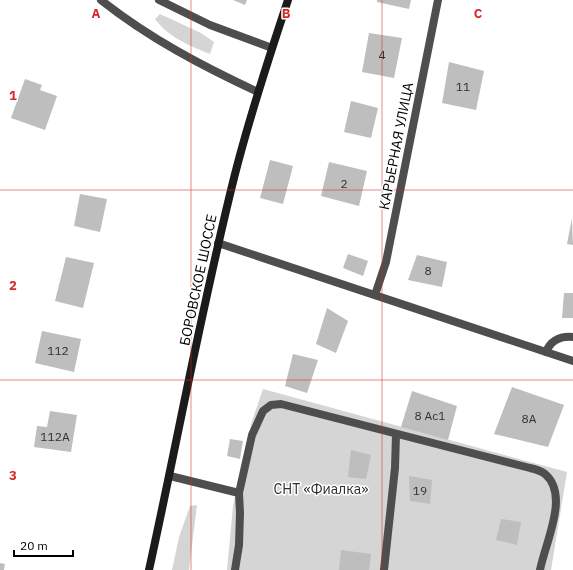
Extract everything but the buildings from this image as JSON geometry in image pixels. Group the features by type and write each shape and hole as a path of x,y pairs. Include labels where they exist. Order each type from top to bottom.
{"main road":[{"name":"БОРОВСКОЕ ШОССЕ","path":"149,570 218,243 235,172 258,92 288,0"}],"street":[{"path":"101,0 138,27 184,55 207,68 258,92"},
{"path":"159,0 210,25 272,48"},
{"name":"КАРЬЕРНАЯ УЛИЦА","path":"375,295 386,262 438,0"},
{"path":"218,243 573,361"},
{"path":"546,352 549,345 553,341 573,337"},
{"path":"234,570 239,545 240,493 252,435 263,411 271,405 281,404 530,468 544,473 555,489 556,502 554,519 540,570"},
{"path":"384,570 395,468 396,434"},
{"path":"170,476 240,493"}],"green space":[{"path":"160,14 201,33 214,42 210,54 187,44 166,31 155,19"},
{"name":"СНТ «Фиалка»","path":"263,389 567,472 551,570 227,570 233,506 252,421"},
{"path":"197,505 189,570 172,570 179,537 190,506"}]}
